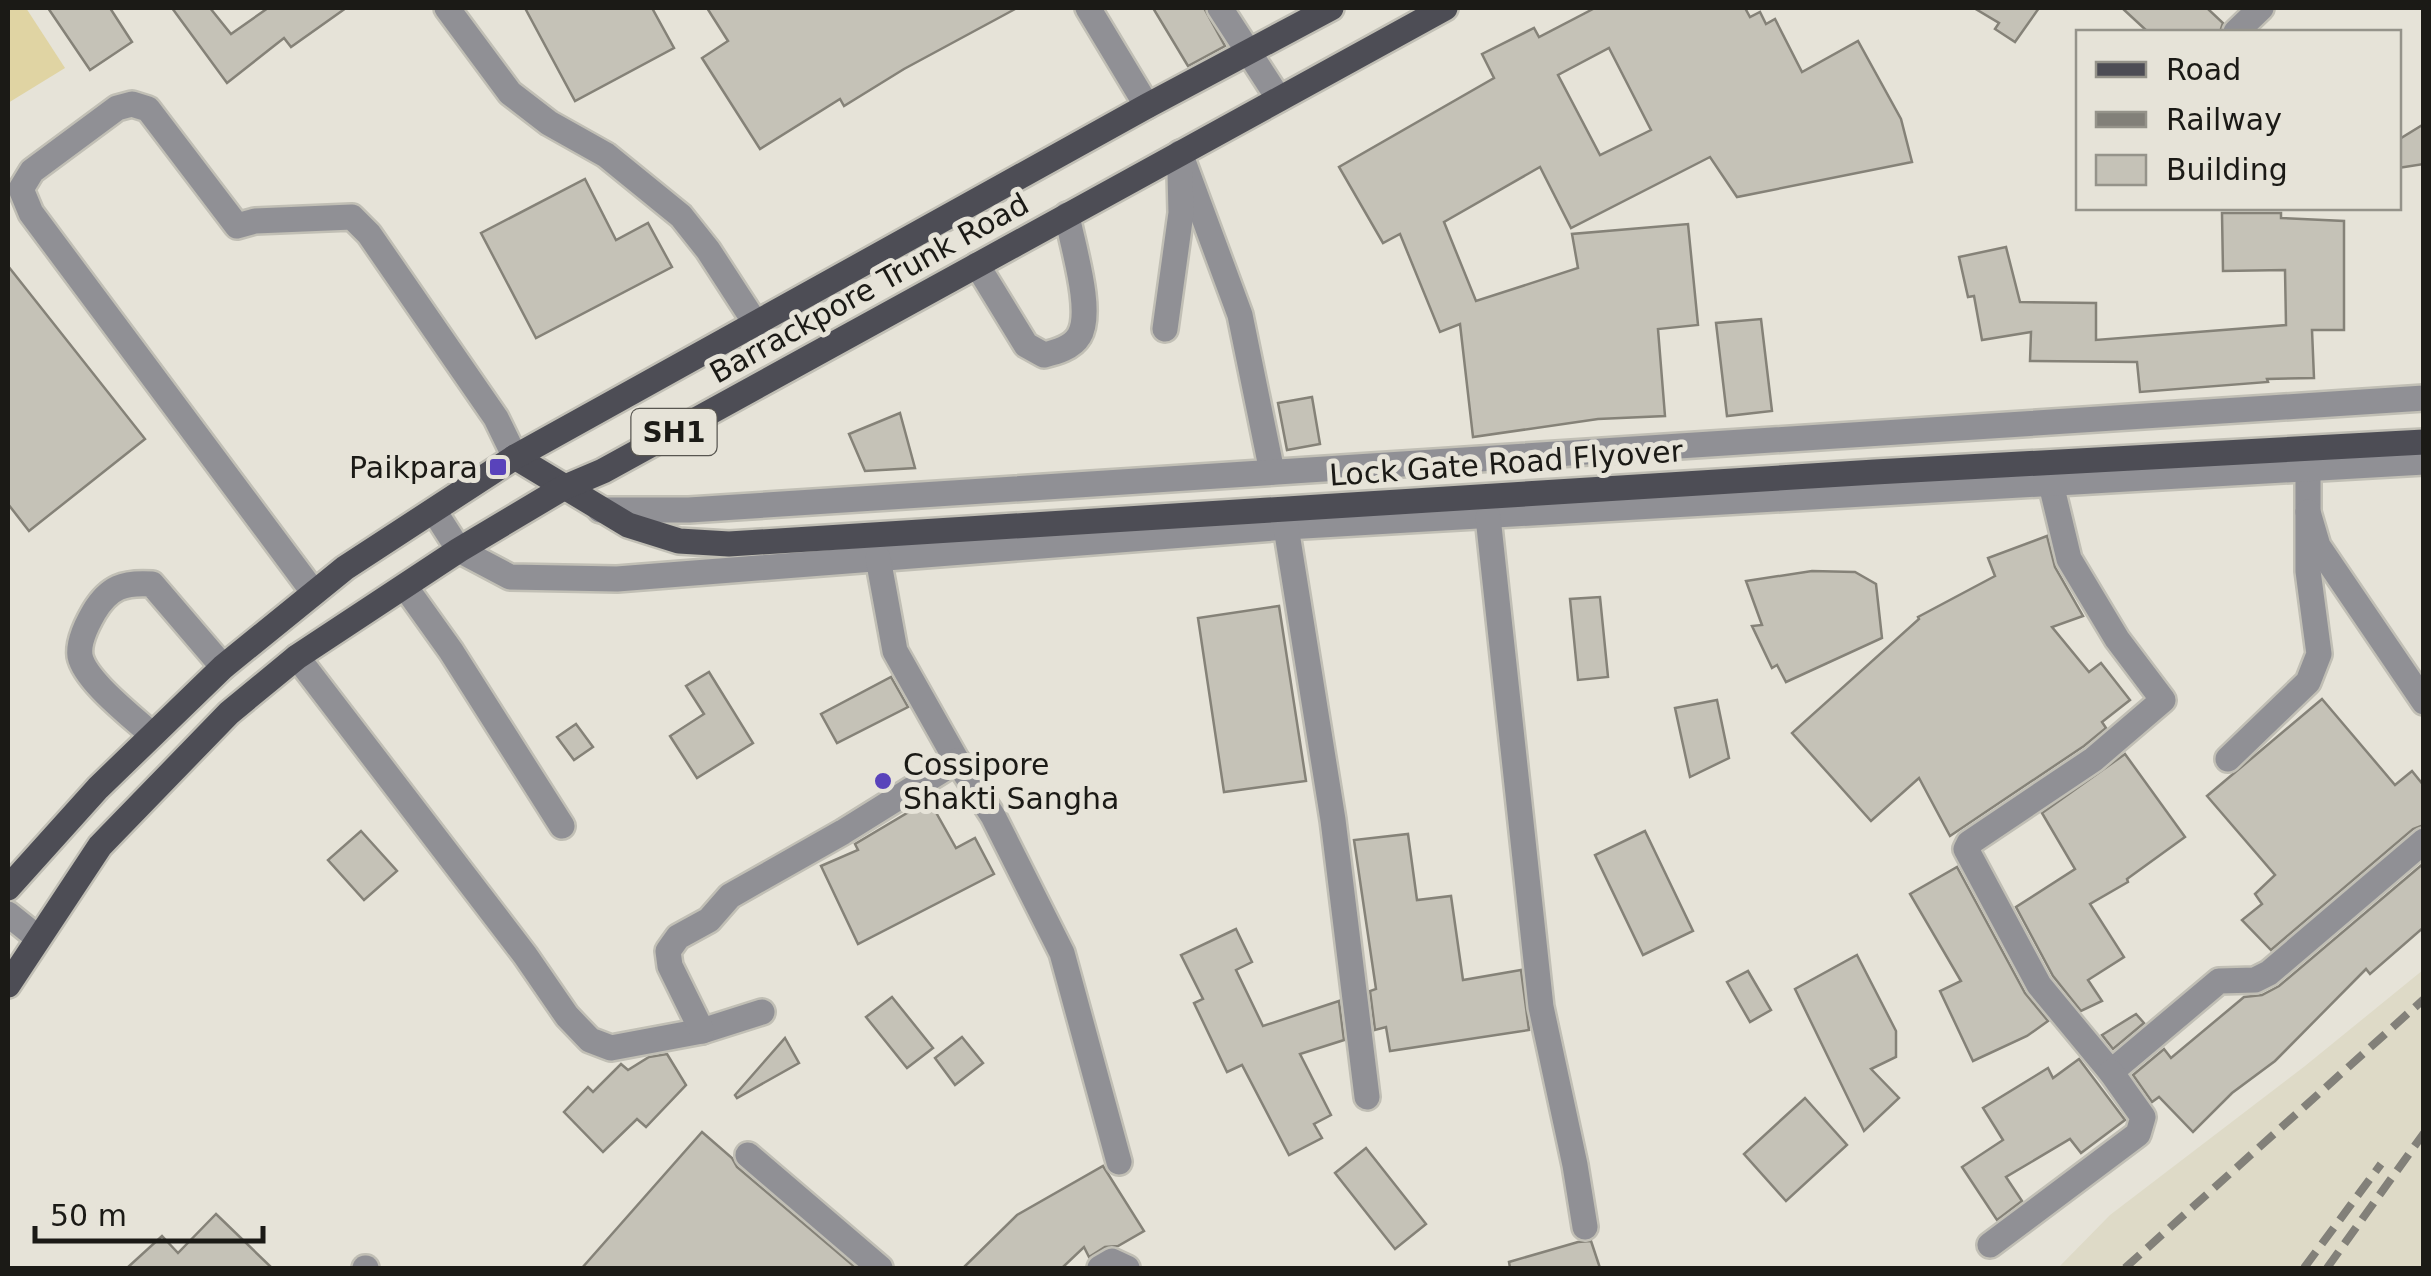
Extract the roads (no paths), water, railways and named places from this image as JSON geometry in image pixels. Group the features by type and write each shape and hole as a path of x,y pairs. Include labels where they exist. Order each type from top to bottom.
{"main road":[{"name":"Barrackpore Trunk Road","path":"8,888 98,788 223,667 345,568 515,457 1331,8"},
{"name":"Barrackpore Trunk Road","path":"8,985 100,846 229,712 297,657 459,550 563,488 620,462 1445,8"},
{"name":"Lock Gate Road Flyover","path":"515,457 600,510 650,534 679,541 729,544 1875,472 2424,442"}],"street":[{"path":"446,8 510,92 549,123 606,155 681,216 756,324"},
{"path":"1088,8 1147,106"},
{"path":"1220,8 1279,99"},
{"path":"2238,30 2261,8"},
{"path":"314,593 31,214 20,189 32,171 117,108 132,104 148,110 237,226 255,221 352,217 370,234 496,418 515,457"},
{"path":"1164,329 1181,213 1180,153"},
{"path":"1180,153 1240,315 1272,472"},
{"path":"978,264 1026,344 1044,355 1063,350 1079,337 1085,312 1067,215"},
{"path":"600,510 689,510 2424,398"},
{"path":"434,511 459,550 510,577 617,580 1286,528 2424,462"},
{"path":"2228,759 2308,682 2319,654 2308,572 2308,469"},
{"path":"1990,1246 2138,1134 2143,1118 2039,984 1966,849 1969,843 2094,758 2163,700 2117,640 2074,569 2062,537 2051,484"},
{"path":"2308,512 2318,546 2424,702"},
{"path":"1488,517 1541,1008 1585,1227"},
{"path":"1286,528 1333,820 1367,1097"},
{"path":"878,558 895,651 993,816 1062,953 1119,1162"},
{"path":"152,735 88,674 79,654 86,626 102,599 127,582 152,584 223,667"},
{"path":"406,588 562,826"},
{"path":"297,657 567,1016 590,1040 611,1048 702,1031 762,1012"},
{"path":"702,1031 670,966 668,951 678,937 709,920 730,896 957,761"},
{"path":"2111,1072 2219,981 2255,980 2268,974 2424,841"},
{"path":"8,914 38,938"},
{"path":"748,1155 880,1268"},
{"path":"1100,1268 1112,1261 1128,1268"}],"railway":[{"path":"2125,1268 2424,999"},
{"path":"2327,1268 2424,1133"},
{"path":"2304,1268 2381,1164"}],"place":[{"name":"Paikpara","path":"498,467"},
{"name":"Cossipore Shakti Sangha","path":"883,781"}]}
